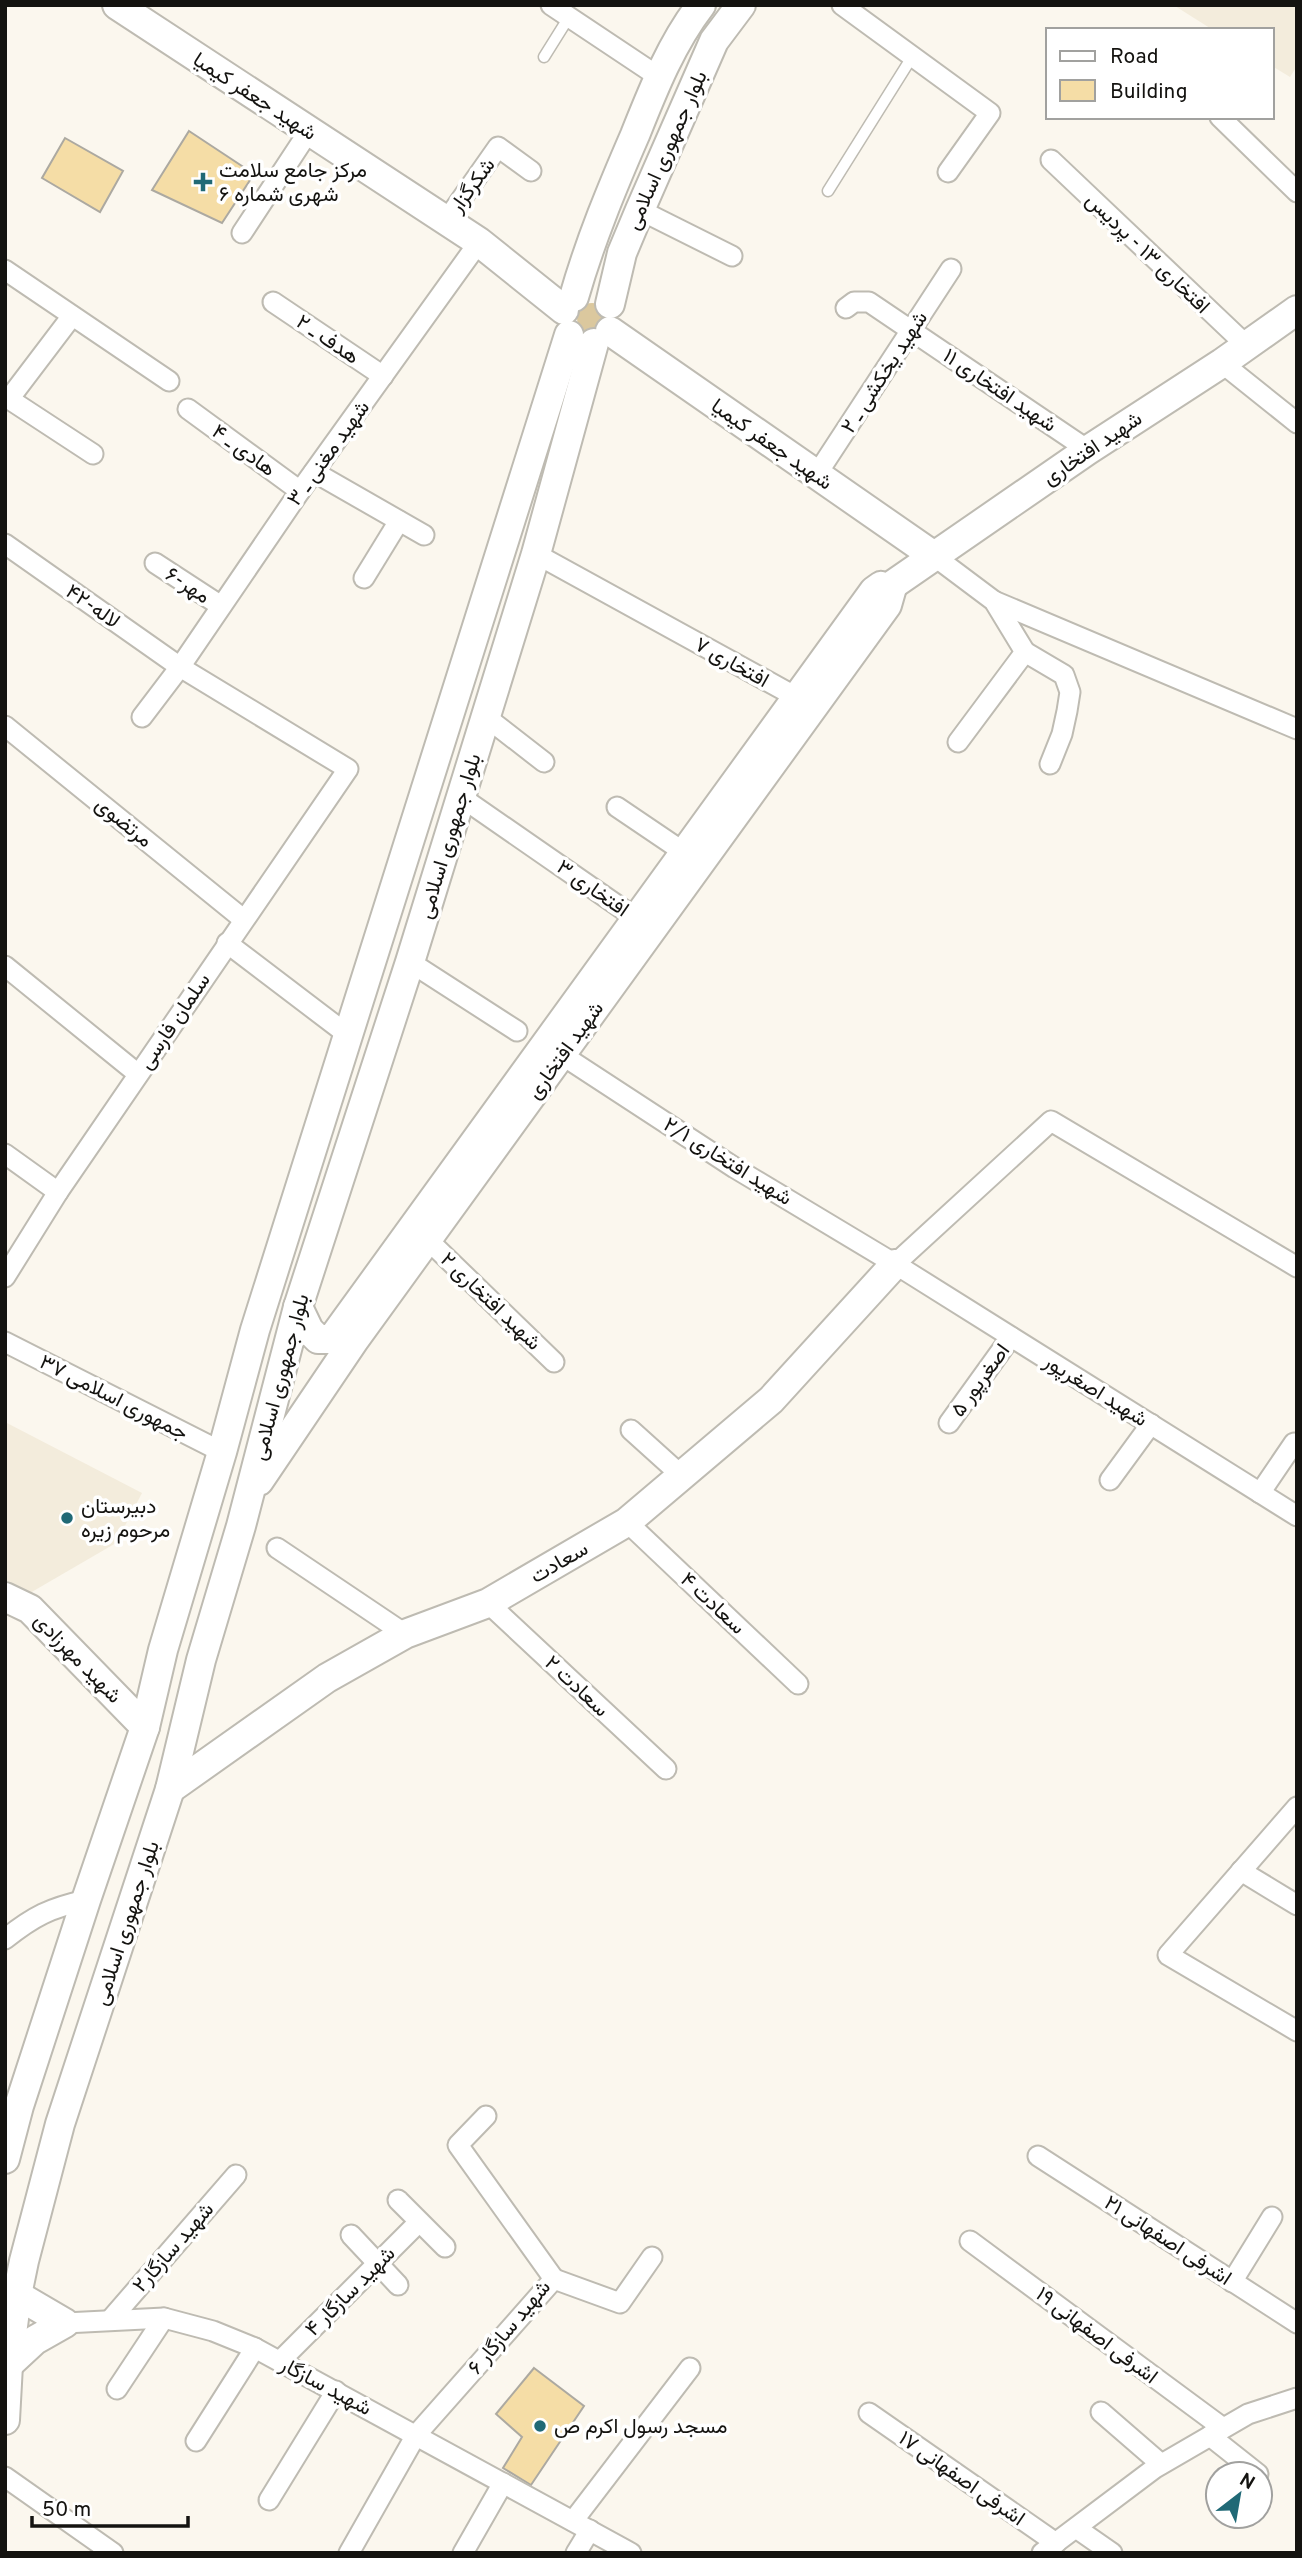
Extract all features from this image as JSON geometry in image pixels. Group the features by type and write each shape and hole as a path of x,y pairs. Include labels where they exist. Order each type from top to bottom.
{"main road":[{"name":"شهید جعفر کیمیا","path":"117,5 479,242 582,323 817,474 934,556"},
{"name":"بلوار جمهوری اسلامی","path":"5,2420 8,2365 24,2261 60,2124 170,1789 201,1660 298,1307 410,962 536,554 582,323 590,241 659,77 687,23 701,5"},
{"name":"بلوار جمهوری اسلامی","path":"582,323 614,317 610,303 622,253 714,41 741,5"},
{"path":"590,241 599,260 612,261 622,253"},
{"name":"شهید افتخاری","path":"247,1498 351,1330 428,1240 888,596 934,556 1297,310"},
{"name":"بلوار جمهوری اسلامی","path":"5,2159 19,2106 145,1727 163,1650 255,1330 348,1035 582,323"},
{"path":"298,1307 309,1329 318,1339 332,1339 351,1330 637,919 874,591 881,586 888,596"},
{"name":"سعادت","path":"170,1789 327,1678 405,1634 488,1603 627,1522 771,1400 895,1264"},
{"path":"186,1572 187,1586 197,1596 211,1596 222,1587"},
{"name":"شهید مهرزادی","path":"5,1597 30,1609 145,1727"},
{"path":"163,1650 172,1641 186,1640 197,1647 201,1660"},
{"path":"19,2106 26,2122 43,2132 51,2131 60,2124"},
{"path":"5,2169 11,2165 35,2170 45,2184"},
{"path":"18,2294 65,2322"},
{"name":"شهید سازگار","path":"8,2365 35,2340 65,2322"}],"street":[{"path":"551,5 659,77"},
{"path":"842,5 990,113 948,172"},
{"path":"1222,119 1297,192"},
{"path":"242,233 309,131"},
{"name":"شکرگزار","path":"446,220 498,147 531,171"},
{"name":"افتخاری ۱۳ - پردیس","path":"1051,160 1246,345"},
{"path":"640,210 732,256"},
{"name":"شهید مغنی ـ ۳","path":"142,717 479,242"},
{"name":"شهید یخکشی ـ ۲","path":"817,474 951,269"},
{"path":"5,270 169,381"},
{"name":"هدف ـ ۲","path":"273,302 383,376"},
{"name":"شهید افتخاری ۱۱","path":"846,308 854,302 869,302 1088,450"},
{"path":"72,316 7,398 93,454"},
{"path":"1222,363 1297,423"},
{"name":"هادی ـ ۴","path":"188,409 300,491"},
{"path":"314,472 424,536"},
{"path":"364,578 398,521"},
{"name":"لاله-۴۲","path":"5,544 180,667 348,769"},
{"name":"افتخاری ۷","path":"536,554 797,698"},
{"path":"934,556 994,601 1297,729"},
{"name":"مهر-۶","path":"155,563 221,606"},
{"path":"994,601 1025,652 1064,675 1070,692 1062,734 1050,764"},
{"path":"958,742 1025,652"},
{"path":"486,717 544,762"},
{"name":"مرتضوی","path":"5,726 243,919"},
{"name":"سلمان فارسی","path":"5,1277 58,1192 348,769"},
{"name":"افتخاری ۳","path":"461,797 637,919"},
{"path":"617,807 685,853"},
{"path":"228,943 348,1035"},
{"path":"410,962 517,1031"},
{"path":"5,966 138,1074"},
{"name":"شهید افتخاری ۲/۱","path":"562,1055 735,1168 895,1264"},
{"path":"895,1264 1051,1121 1297,1267"},
{"path":"5,1154 58,1192"},
{"name":"شهید افتخاری ۲","path":"428,1240 554,1362"},
{"name":"شهید اصغرپور","path":"895,1264 1297,1516"},
{"name":"اصغرپور ۵","path":"949,1423 1012,1337"},
{"name":"جمهوری اسلامی ۳۷","path":"5,1342 222,1452"},
{"path":"1110,1480 1151,1424"},
{"path":"631,1430 682,1476"},
{"path":"1260,1493 1294,1443"},
{"name":"سعادت ۴","path":"627,1522 799,1684"},
{"path":"277,1548 405,1634"},
{"name":"سعادت ۲","path":"488,1603 666,1769"},
{"path":"1297,1807 1168,1955 1297,2031"},
{"path":"1241,1871 1297,1905"},
{"path":"5,1939 31,1918 60,1906 86,1900"},
{"name":"شهید سازگار ۶","path":"349,2553 416,2435 554,2279 458,2145 486,2116"},
{"name":"اشرفی اصفهانی ۲۱","path":"1038,2156 1297,2323"},
{"name":"شهید سازگار۲","path":"111,2319 236,2175"},
{"path":"398,2200 445,2248"},
{"path":"1232,2282 1272,2217"},
{"name":"شهید سازگار ۴","path":"280,2361 419,2221"},
{"path":"351,2235 398,2284"},
{"name":"اشرفی اصفهانی ۱۹","path":"970,2241 1216,2432 1245,2460"},
{"path":"554,2279 620,2303 652,2257"},
{"path":"117,2389 164,2318"},
{"name":"شهید سازگار","path":"65,2322 164,2318 213,2331 255,2348 631,2553"},
{"path":"196,2441 255,2348"},
{"path":"576,2553 582,2526 690,2368"},
{"path":"269,2500 336,2391"},
{"path":"1049,2548 1161,2464 1248,2414 1297,2398"},
{"path":"1101,2412 1161,2464"},
{"name":"اشرفی اصفهانی ۱۷","path":"869,2413 1049,2548"},
{"path":"5,2477 113,2553"},
{"path":"463,2553 503,2483"},
{"path":"1076,2528 1112,2553"}],"lane":[{"path":"544,57 569,17"},
{"path":"828,191 912,57"}],"shaded area":[{"path":"1297,5 1297,66 1290,77 1274,67 1274,28 1210,28 1175,6"},
{"path":"592,303 602,308 607,318 602,328 592,333 582,328 577,318 582,308"},
{"name":"دبیرستان مرحوم زیره","path":"5,1422 142,1493 116,1543 30,1593 5,1580"}],"building":[{"name":"مرکز جامع سلامت شهری شماره ۶","path":"189,131 254,174 222,223 152,190"},
{"path":"65,138 123,171 100,212 42,178"},
{"name":"مسجد رسول اکرم ص","path":"534,2368 584,2406 531,2485 503,2468 522,2437 496,2414"}],"place":[{"name":"مرکز جامع سلامت شهری شماره ۶","path":"203,182"},
{"name":"دبیرستان مرحوم زیره","path":"67,1518"},
{"name":"مسجد رسول اکرم ص","path":"540,2426"}]}
